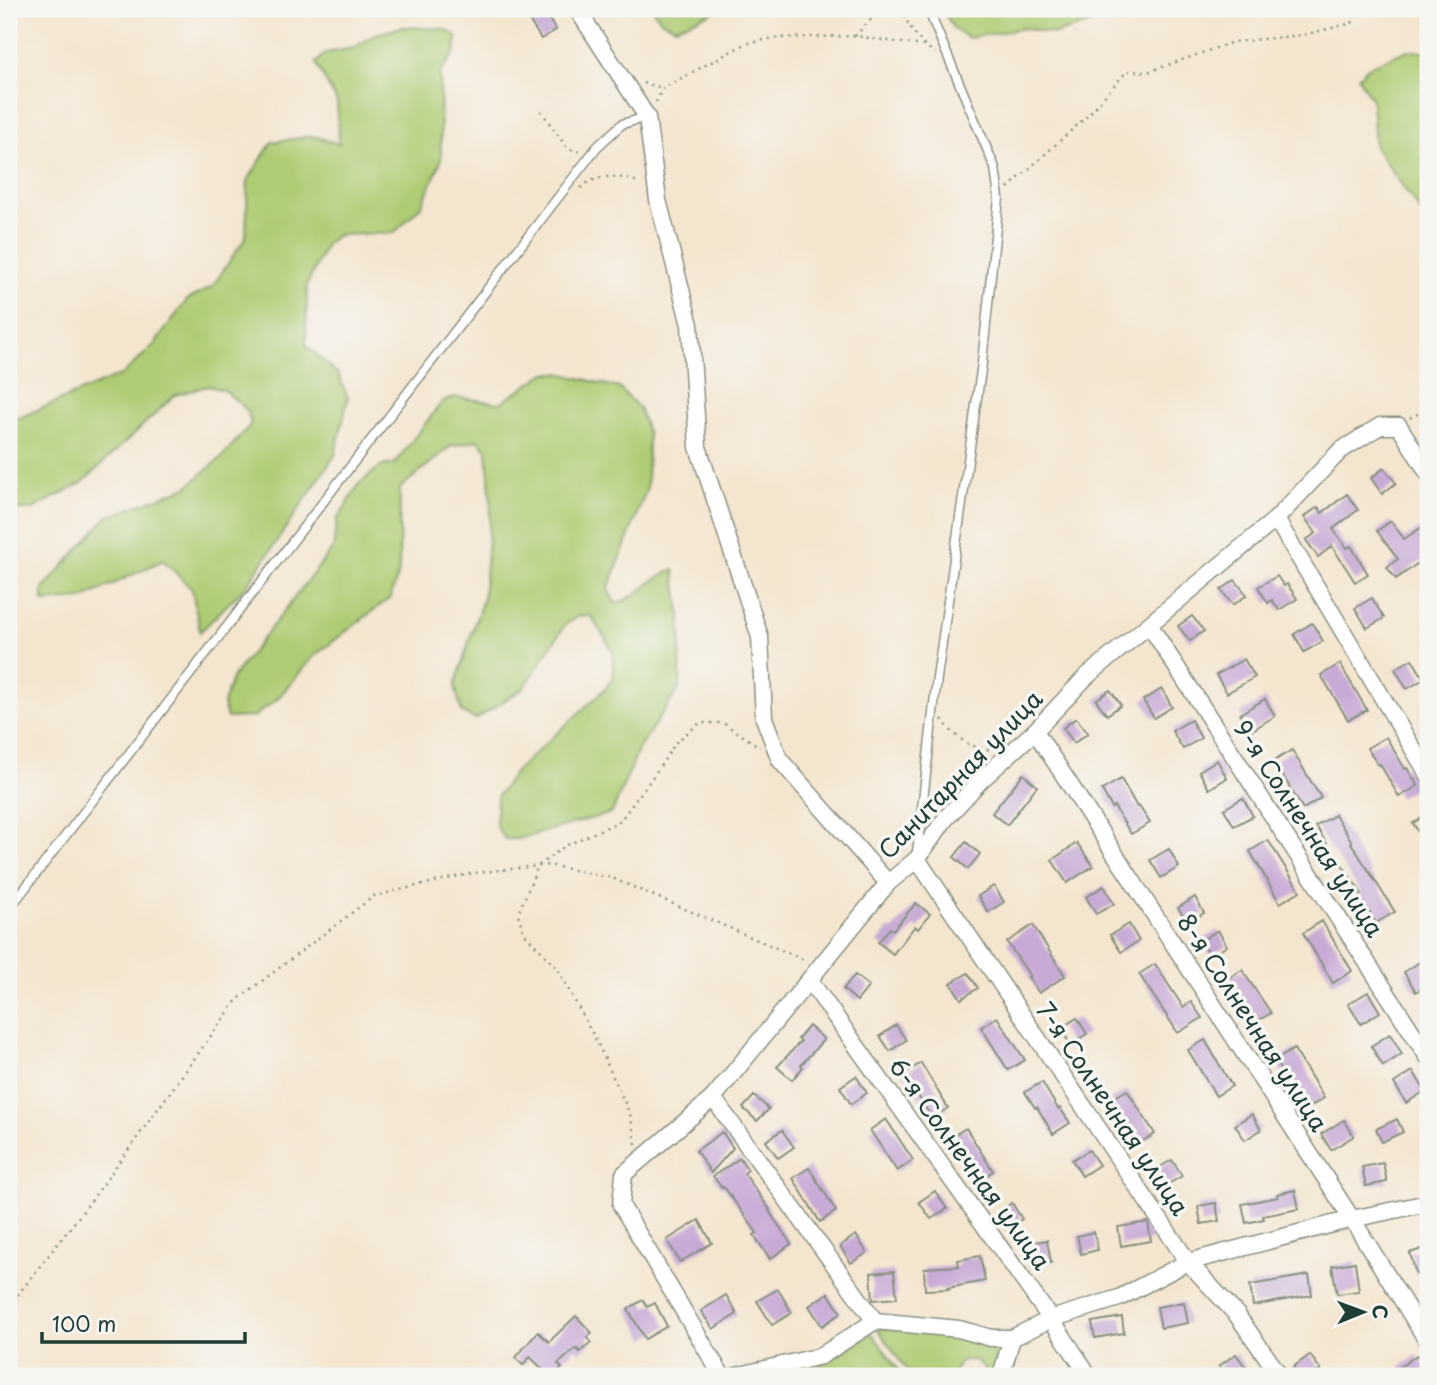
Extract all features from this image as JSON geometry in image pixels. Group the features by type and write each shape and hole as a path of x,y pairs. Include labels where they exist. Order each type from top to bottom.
{"street":[{"path":"577,9 647,117 658,200 690,325 698,447 760,637 764,718 780,760 888,883"},
{"name":"Санитарная улица","path":"722,1376 621,1205 624,1174 713,1098 888,883 917,859 946,818 980,781 1035,731 1086,677 1276,519 1339,451 1380,426 1399,426"},
{"path":"1399,426 1428,473"},
{"path":"1276,519 1428,774"},
{"name":"9-я Солнечная улица","path":"1150,626 1428,1057"},
{"name":"8-я Солнечная улица","path":"1035,731 1352,1219 1428,1342"},
{"name":"7-я Солнечная улица","path":"917,859 1188,1262 1237,1315 1280,1376"},
{"name":"6-я Солнечная улица","path":"814,975 1089,1376"},
{"path":"713,1098 875,1321"},
{"path":"736,1376 821,1356 875,1321 960,1329 991,1338 1012,1338 1051,1319 1119,1298 1188,1262 1352,1219 1428,1203"},
{"path":"1001,1376 1012,1338"}],"lane":[{"path":"917,859 937,678 982,363 999,198 995,168 928,9"},
{"path":"9,909 597,147 622,124 647,117"}],"path":[{"path":"855,36 881,9"},
{"path":"901,9 908,26 924,46 952,64"},
{"path":"999,198 1013,182 1086,117 1127,71 1148,72 1233,42 1303,35 1352,23 1359,9"},
{"path":"647,117 663,88 745,44 774,38 855,36 924,46"},
{"path":"541,111 567,148 583,152 597,147"},
{"path":"577,191 586,183 610,176 638,182 658,200"},
{"path":"1399,426 1414,415 1428,412"},
{"path":"939,713 951,731 969,745 993,750 1003,748"},
{"path":"640,1161 629,1114 598,1044 557,968 524,933 518,914 538,866 565,846 620,821 677,741 700,723 723,723 780,760"},
{"path":"9,1306 91,1201 237,1000 374,896 473,873 549,865 612,878 802,958 814,975"}],"green space":[{"path":"652,9 717,9 676,27 662,21"},
{"path":"942,9 1109,9 1091,23 1055,34 1024,28 969,38 954,29"},
{"path":"403,27 445,29 457,37 455,52 440,73 441,161 422,205 394,233 338,235 326,244 307,285 306,345 338,374 348,398 335,455 248,584 200,632 192,589 163,560 82,599 43,602 43,589 107,517 187,487 223,456 251,424 247,410 224,390 208,386 175,395 82,483 31,510 9,509 9,422 123,374 154,345 187,300 212,287 246,237 248,180 272,142 313,136 339,144 337,102 316,63 326,53 353,48 376,34"},
{"path":"1408,50 1428,53 1428,212 1421,212 1375,147 1372,100 1358,77 1368,67"},
{"path":"546,373 559,373 619,388 639,408 648,435 647,488 608,590 615,603 624,601 665,573 674,570 681,618 680,687 639,748 612,813 518,839 505,839 496,826 497,797 515,772 605,689 613,678 613,651 591,616 578,616 565,625 524,688 476,719 462,713 455,686 483,598 491,507 487,449 478,440 451,446 400,488 399,572 390,598 314,656 277,699 253,717 227,718 223,704 232,678 333,548 337,520 359,484 381,466 394,464 442,402 455,397 500,403"},
{"path":"877,1328 961,1335 984,1342 998,1356 991,1376 982,1376 985,1368 975,1360 962,1360 952,1376 911,1376"},
{"path":"872,1333 903,1376 775,1376 815,1368"}],"building":[{"path":"522,9 542,9 556,30 541,39"},
{"path":"1384,468 1396,483 1382,494 1371,478"},
{"path":"1347,494 1358,510 1333,529 1347,548 1351,546 1368,574 1355,582 1332,546 1318,557 1306,540 1316,533 1304,517 1318,507 1322,513"},
{"path":"1391,521 1404,539 1428,523 1428,556 1396,579 1387,567 1398,559 1377,531"},
{"path":"1277,576 1284,586 1287,584 1297,599 1279,610 1272,600 1268,603 1258,587"},
{"path":"1235,580 1247,595 1233,605 1221,590"},
{"path":"1372,598 1384,618 1367,628 1355,608"},
{"path":"1192,616 1204,631 1190,641 1178,626"},
{"path":"1312,623 1323,641 1304,652 1294,634"},
{"path":"1244,659 1255,677 1227,693 1216,675"},
{"path":"1412,659 1424,679 1407,689 1395,669"},
{"path":"1340,664 1367,710 1348,720 1321,675"},
{"path":"1162,689 1172,707 1154,718 1143,700"},
{"path":"1110,690 1121,705 1107,715 1096,700"},
{"path":"1265,699 1275,716 1251,731 1240,714"},
{"path":"1076,718 1088,733 1074,743 1063,728"},
{"path":"1191,720 1201,738 1183,749 1172,731"},
{"path":"1386,737 1418,786 1399,797 1380,764 1378,765 1367,748"},
{"path":"1292,750 1321,798 1303,809 1274,761"},
{"path":"1217,760 1227,778 1209,789 1199,771"},
{"path":"1023,774 1037,786 1007,825 992,813"},
{"path":"1121,779 1150,823 1131,834 1102,790"},
{"path":"1243,798 1253,816 1234,826 1224,809"},
{"path":"1428,814 1428,849 1413,823"},
{"path":"1335,815 1395,912 1376,923 1359,896 1362,894 1316,826"},
{"path":"1268,840 1300,891 1280,903 1250,851"},
{"path":"966,842 980,854 968,869 954,857"},
{"path":"1077,843 1093,866 1067,883 1052,860"},
{"path":"1169,849 1179,867 1161,878 1150,860"},
{"path":"994,886 1004,902 988,912 978,896"},
{"path":"1104,886 1114,904 1096,914 1086,897"},
{"path":"1195,897 1204,913 1188,923 1178,908"},
{"path":"916,903 930,914 918,929 915,926 893,954 878,942 890,928 893,930"},
{"path":"1322,921 1352,971 1333,983 1303,933"},
{"path":"1129,924 1139,941 1121,952 1110,935"},
{"path":"1033,925 1065,976 1039,993 1007,942"},
{"path":"1218,930 1227,946 1211,956 1201,941"},
{"path":"1423,960 1428,969 1428,985 1416,992 1404,972"},
{"path":"1155,964 1183,1007 1191,1002 1202,1018 1178,1033 1139,974"},
{"path":"1242,970 1271,1013 1254,1023 1225,980"},
{"path":"968,973 978,988 961,999 951,983"},
{"path":"855,975 869,986 857,1001 843,989"},
{"path":"1368,992 1380,1012 1361,1024 1348,1004"},
{"path":"997,1017 1025,1060 1008,1070 981,1027"},
{"path":"1077,1018 1087,1034 1070,1044 1061,1028"},
{"path":"896,1025 906,1040 890,1051 880,1036"},
{"path":"809,1026 824,1039 801,1065 803,1067 792,1080 777,1067 801,1041 798,1039"},
{"path":"1390,1034 1402,1054 1383,1066 1371,1046"},
{"path":"1205,1040 1232,1086 1216,1096 1188,1050"},
{"path":"1294,1049 1324,1098 1305,1110 1275,1061"},
{"path":"921,1063 948,1108 932,1118 904,1074"},
{"path":"1413,1071 1425,1091 1406,1103 1394,1083"},
{"path":"856,1076 867,1093 851,1104 840,1087"},
{"path":"1042,1082 1070,1123 1053,1134 1025,1092"},
{"path":"1127,1090 1155,1134 1138,1144 1110,1100"},
{"path":"754,1096 769,1109 757,1121 743,1108"},
{"path":"1252,1114 1261,1130 1245,1140 1235,1125"},
{"path":"886,1119 913,1160 897,1171 870,1130"},
{"path":"1397,1119 1403,1132 1382,1142 1376,1129"},
{"path":"1344,1120 1354,1136 1331,1150 1321,1134"},
{"path":"966,1128 993,1171 977,1182 949,1138"},
{"path":"782,1130 794,1147 778,1158 766,1141"},
{"path":"722,1132 733,1148 711,1173 696,1151"},
{"path":"1089,1150 1099,1165 1082,1176 1072,1160"},
{"path":"740,1158 748,1170 744,1173 791,1244 770,1259 754,1235 757,1233 713,1176"},
{"path":"1172,1160 1182,1176 1165,1186 1155,1170"},
{"path":"1383,1163 1387,1182 1366,1186 1362,1167"},
{"path":"809,1168 836,1211 820,1222 793,1178"},
{"path":"1295,1190 1299,1209 1263,1216 1264,1219 1246,1223 1242,1204 1278,1197 1277,1194"},
{"path":"935,1191 947,1209 931,1219 919,1202"},
{"path":"1012,1203 1022,1219 1006,1229 996,1214"},
{"path":"1216,1203 1219,1221 1201,1224 1198,1206"},
{"path":"699,1220 712,1243 680,1262 667,1240"},
{"path":"1148,1222 1151,1241 1121,1246 1118,1227"},
{"path":"1094,1232 1098,1250 1081,1254 1077,1236"},
{"path":"856,1235 867,1253 851,1263 840,1246"},
{"path":"1047,1240 1051,1263 1032,1266 1028,1243"},
{"path":"1428,1247 1428,1270 1416,1274 1410,1253"},
{"path":"980,1256 985,1281 949,1289 925,1290 924,1268 959,1266 958,1260"},
{"path":"1355,1262 1359,1291 1337,1294 1332,1266"},
{"path":"894,1271 897,1298 873,1300 871,1273"},
{"path":"1309,1275 1312,1295 1253,1306 1250,1285"},
{"path":"778,1289 792,1313 772,1325 757,1301"},
{"path":"828,1293 841,1313 822,1326 809,1306"},
{"path":"726,1295 737,1314 713,1329 701,1311"},
{"path":"643,1300 647,1307 655,1303 667,1326 645,1339 628,1309"},
{"path":"1184,1302 1188,1323 1161,1328 1157,1307"},
{"path":"576,1316 592,1333 587,1338 591,1342 580,1352 576,1348 558,1364 562,1368 554,1376 550,1376 530,1357 523,1365 515,1358 538,1332 549,1342"},
{"path":"1122,1317 1124,1333 1095,1338 1092,1322"},
{"path":"1236,1354 1251,1376 1226,1376 1219,1366"},
{"path":"1310,1355 1321,1370 1312,1376 1299,1376 1293,1367"},
{"path":"1417,1355 1428,1370 1419,1376 1407,1376 1400,1367"}]}
